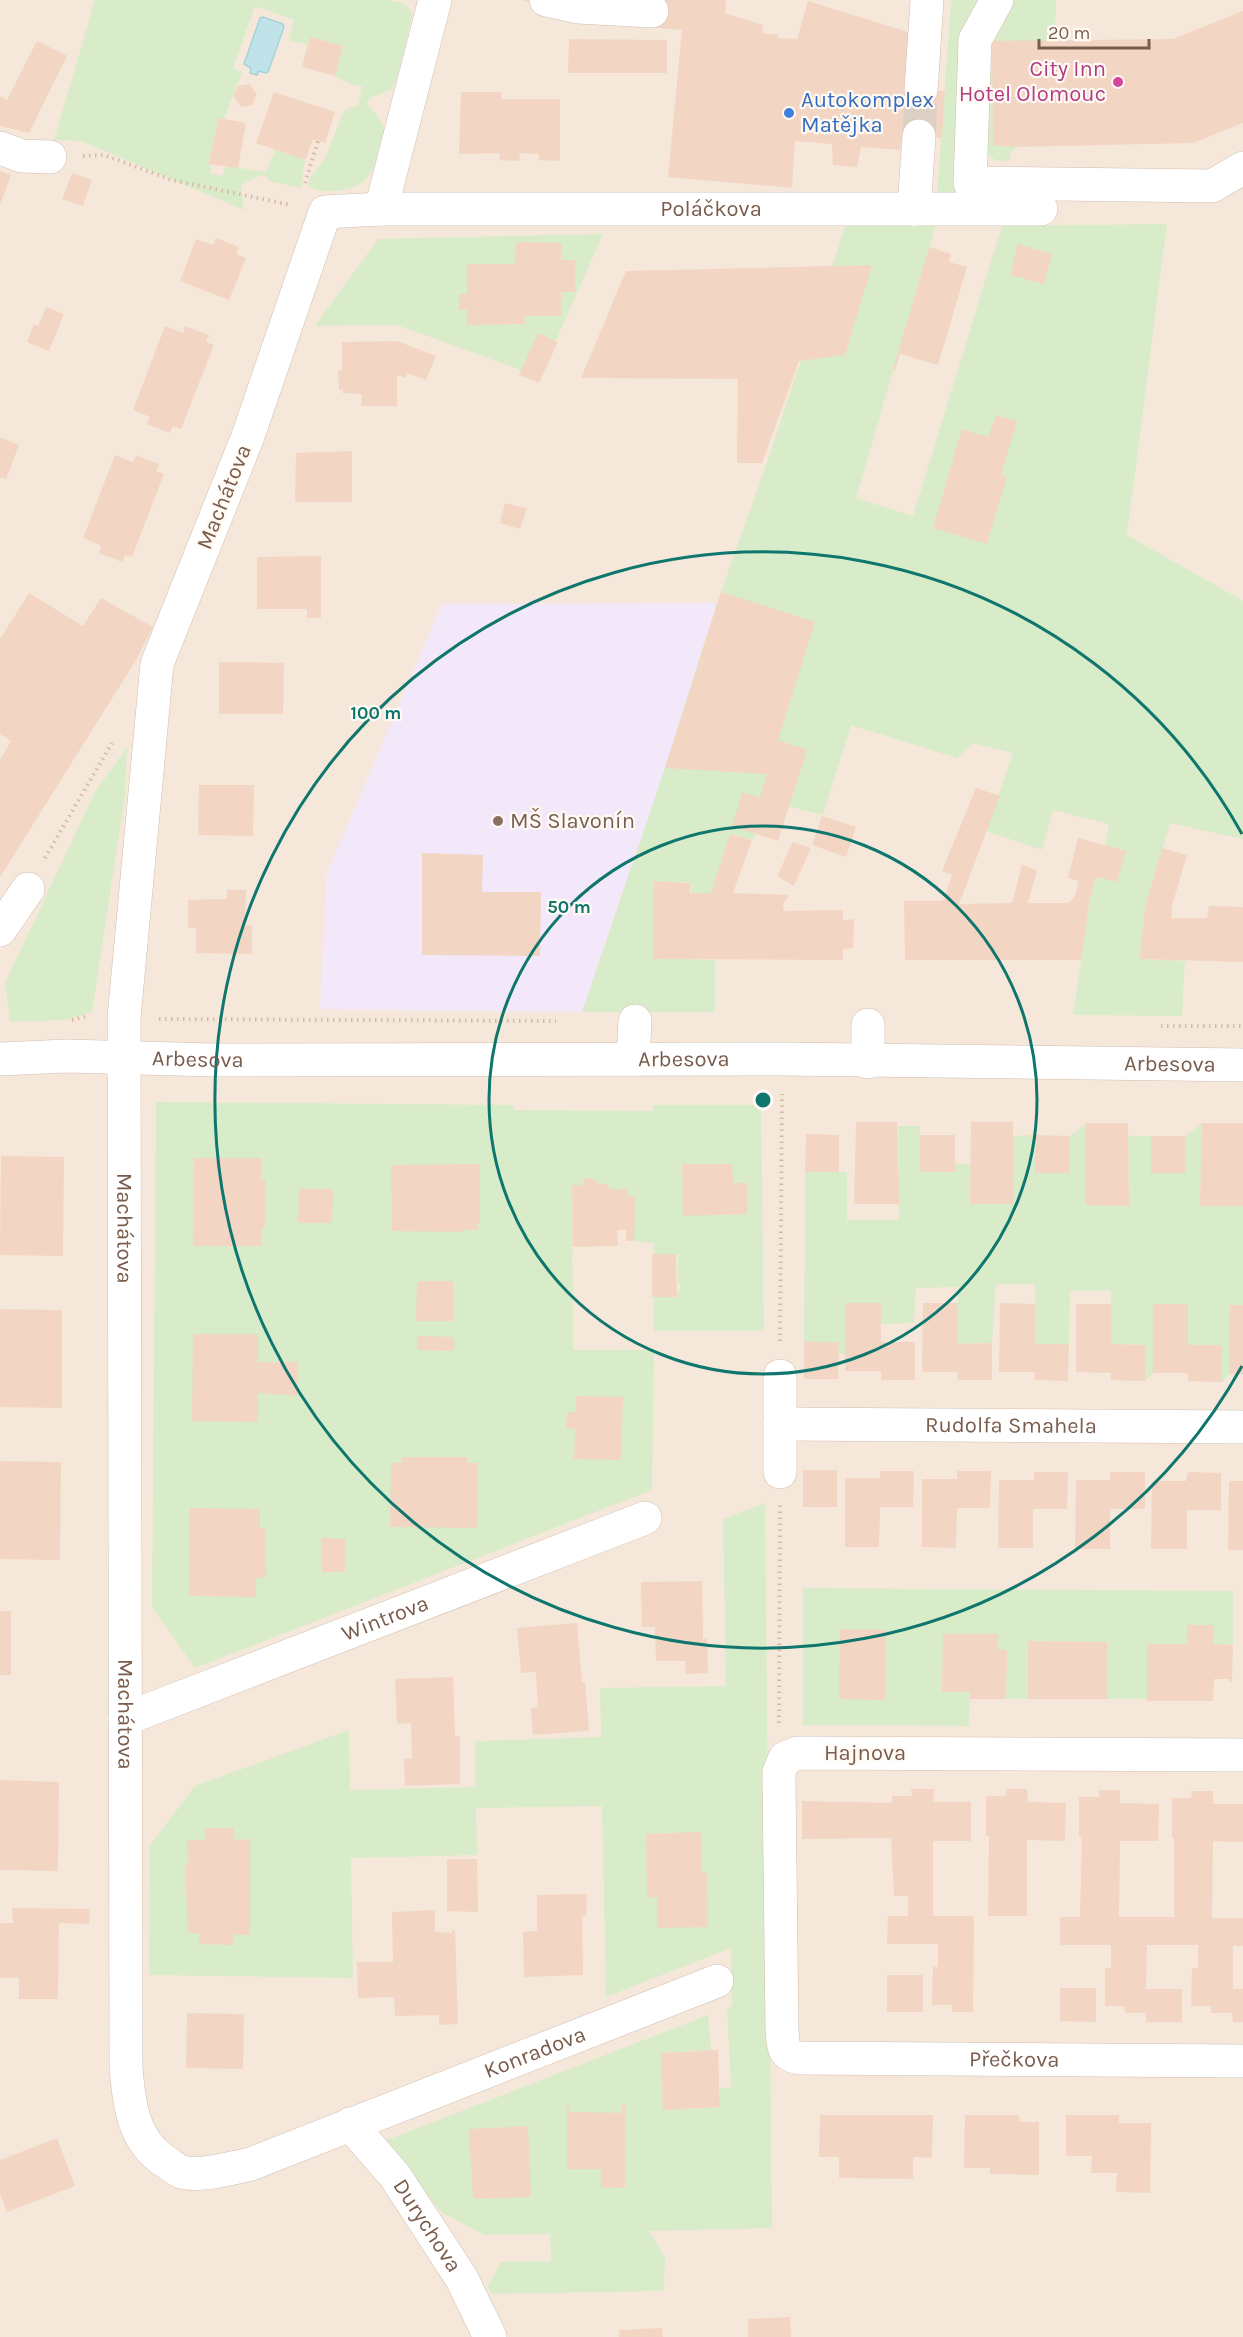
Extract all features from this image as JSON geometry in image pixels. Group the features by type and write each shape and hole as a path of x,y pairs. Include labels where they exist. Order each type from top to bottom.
{"street":[{"path":"325,212 381,209 435,0"},
{"path":"546,0 578,7 652,11"},
{"path":"921,90 927,0"},
{"path":"997,0 975,40 970,183 1212,186 1243,168"},
{"path":"914,209 919,136"},
{"path":"0,148 22,156 50,157"},
{"name":"Poláčkova","path":"381,209 1041,209"},
{"name":"Machátova","path":"325,212 248,436 157,664 123,1018 126,2068 128,2098 136,2128 155,2155 182,2172 218,2171 251,2164 350,2124"},
{"path":"0,930 28,888"},
{"path":"633,1059 635,1022"},
{"path":"868,1025 868,1062"},
{"path":"0,1059 124,1057"},
{"name":"Arbesova","path":"124,1057 214,1060 633,1059 1243,1065"},
{"path":"780,1376 780,1472"},
{"name":"Rudolfa Smahela","path":"780,1424 1243,1427"},
{"name":"Wintrova","path":"125,1719 645,1518"},
{"name":"Hajnova","path":"786,2053 783,2049 782,2029 779,1782 779,1772 784,1758 804,1753 1243,1755"},
{"name":"Konradova","path":"350,2124 717,1980"},
{"name":"Přečkova","path":"786,2053 801,2058 1243,2061"},
{"name":"Durychova","path":"350,2124 395,2176 462,2279 490,2337"}],"path":[{"path":"306,176 318,141"},
{"path":"50,157 104,155 172,180 325,212"},
{"path":"28,888 116,735"},
{"path":"158,1019 563,1021"},
{"path":"780,1376 782,1087"},
{"path":"779,1725 780,1472"}],"shaded area":[{"path":"0,0 1243,0 1243,2337 0,2337"},
{"name":"MŠ Slavonín","path":"717,603 665,768 582,1012 320,1009 327,873 442,604"}],"green space":[{"path":"95,0 386,0 405,5 412,15 397,79 392,89 372,97 366,103 384,128 371,173 357,186 345,189 321,191 308,185 310,177 324,161 344,111 357,107 362,86 352,85 335,76 343,46 310,37 307,45 289,40 294,20 255,6 233,68 242,72 224,119 219,118 208,163 211,164 210,173 222,176 226,166 266,172 275,150 305,160 301,188 269,181 266,176 262,175 256,177 241,185 244,210 81,141 54,140"},
{"path":"954,0 987,0 958,196 937,195 951,2"},
{"path":"1009,0 1056,0 1055,41 994,145 1016,147 1010,154 1010,160 999,161 990,157 985,151 986,37"},
{"path":"846,224 936,224 856,498 913,516 1002,226 1167,224 1127,535 1243,601 1243,839 1170,823 1145,908 1140,959 1185,961 1182,1016 1073,1015 1090,899 1096,877 1117,882 1125,851 1105,845 1109,824 1053,810 1042,850 986,831 1013,753 973,743 957,758 851,725 823,815 766,801 753,840 731,834 713,893 691,893 690,882 654,882 653,958 715,960 715,1012 582,1012 665,768 717,603 770,454"},
{"path":"603,234 540,377 397,325 315,326 378,239"},
{"path":"127,747 125,796 92,1012 65,1020 10,1022 5,983 95,792"},
{"path":"156,1102 514,1105 514,1110 654,1111 654,1105 761,1105 764,1331 654,1331 654,1297 677,1296 680,1291 678,1254 654,1254 654,1243 634,1241 635,1197 627,1196 626,1189 609,1189 608,1184 600,1184 591,1178 585,1179 581,1185 572,1185 573,1350 654,1350 652,1490 195,1668 152,1607"},
{"path":"1086,1123 1085,1205 1129,1206 1128,1136 1151,1136 1151,1173 1184,1173 1185,1136 1202,1123 1200,1206 1243,1206 1243,1305 1229,1374 1222,1382 1222,1345 1188,1345 1188,1304 1153,1305 1153,1373 1145,1381 1145,1345 1111,1344 1111,1291 1070,1291 1069,1344 1035,1344 1035,1284 996,1284 992,1343 958,1344 958,1287 916,1288 914,1323 881,1324 881,1303 846,1303 846,1355 804,1342 805,1172 847,1172 847,1220 899,1220 898,1126 920,1126 920,1172 955,1164 971,1164 970,1204 1013,1204 1013,1136 1036,1135 1070,1172 1070,1136"},
{"path":"765,1503 772,2228 649,2231 665,2258 664,2291 491,2294 488,2286 501,2262 551,2261 550,2234 485,2235 441,2212 408,2169 382,2142 708,2015 711,2050 661,2053 663,2110 720,2107 720,2088 731,2087 727,2008 732,2006 731,1948 606,1997 602,1806 476,1808 477,1855 351,1858 353,1978 149,1975 150,1845 195,1786 349,1730 350,1790 475,1787 475,1741 601,1737 600,1688 726,1686 723,1519"},
{"path":"803,1588 1233,1591 1233,1645 1213,1644 1213,1625 1187,1625 1187,1644 1148,1644 1147,1699 1107,1699 1107,1642 1029,1641 1028,1699 1006,1699 1007,1651 998,1650 998,1634 943,1634 942,1691 970,1692 969,1726 803,1725"}],"water":[{"path":"260,18 283,24 284,27 268,72 259,71 257,75 250,73 251,68 244,64"}],"building":[{"name":"Autokomplex Matějka","path":"523,0 726,0 725,13 763,25 762,33 778,35 778,38 797,39 808,1 921,36 921,90 945,91 942,138 902,135 900,150 861,147 857,167 833,165 832,144 795,141 792,188 668,177 682,30 539,8"},
{"name":"City Inn Hotel Olomouc","path":"1243,11 1243,123 1193,143 1016,147 993,145 992,41 1173,39"},
{"path":"310,37 343,46 335,76 302,67"},
{"path":"569,39 667,40 667,73 568,73"},
{"path":"37,41 67,56 29,133 0,126 0,96 7,100"},
{"path":"249,84 257,94 252,105 241,107 233,96 238,86"},
{"path":"274,92 335,112 325,143 313,139 305,160 256,143"},
{"path":"461,92 502,92 501,99 560,99 560,161 539,160 539,154 520,153 519,161 499,160 500,153 459,154"},
{"path":"219,118 246,123 238,168 208,164"},
{"path":"0,171 11,175 0,205"},
{"path":"72,173 92,180 83,206 62,199"},
{"path":"216,238 239,247 236,254 246,258 229,300 180,281 196,239 213,245"},
{"path":"516,242 562,243 561,260 575,260 575,292 561,292 562,316 525,316 525,324 467,325 467,310 459,310 459,294 467,294 467,264 515,264"},
{"path":"1018,244 1052,254 1044,284 1010,275"},
{"path":"929,247 951,254 949,262 967,267 938,365 900,354 895,371 893,370"},
{"path":"872,265 845,355 799,361 762,463 737,463 738,379 581,378 626,271"},
{"path":"46,307 64,314 49,351 27,342 34,324 38,326"},
{"path":"165,326 183,333 185,326 209,335 206,342 214,345 181,429 173,426 170,433 147,424 150,417 133,410"},
{"path":"538,333 558,342 539,383 519,375"},
{"path":"397,341 436,356 426,380 408,373 405,378 397,375 397,406 361,406 362,394 342,393 343,390 339,390 338,370 342,370 342,342"},
{"path":"996,415 1017,421 1001,475 1007,477 987,544 933,528 962,429 988,437"},
{"path":"0,437 19,445 6,479 0,477"},
{"path":"352,451 352,502 295,502 296,453"},
{"path":"115,455 133,462 136,455 159,464 156,471 164,474 132,557 125,555 122,562 99,553 101,546 83,538"},
{"path":"505,503 527,508 520,529 500,523"},
{"path":"321,556 321,618 307,618 307,609 257,609 257,557"},
{"path":"721,592 815,622 778,740 807,750 778,841 732,826 743,792 760,798 767,774 665,768"},
{"path":"29,593 83,626 101,598 153,627 135,662 0,877 0,760 11,741 0,734 0,639"},
{"path":"219,662 284,663 283,714 219,714"},
{"path":"199,785 254,785 253,836 198,835"},
{"path":"976,788 1000,796 959,904 1012,903 1022,865 1037,870 1028,903 1068,903 1074,898 1079,881 1068,878 1078,838 1126,851 1117,882 1096,877 1090,899 1081,960 905,960 904,901 943,901 952,875 942,871"},
{"path":"822,816 856,827 846,857 812,845"},
{"path":"730,834 752,840 733,893 789,895 783,905 784,911 843,910 843,920 854,919 853,948 843,949 843,960 653,959 654,881 690,883 690,893 711,893"},
{"path":"793,842 811,848 794,886 777,876"},
{"path":"1162,848 1187,855 1171,909 1173,909 1171,918 1207,918 1209,906 1243,907 1243,962 1140,959 1145,908"},
{"path":"422,853 483,855 482,892 541,892 540,956 422,955"},
{"path":"227,890 246,890 245,925 252,925 252,954 196,953 196,928 188,928 188,900 227,899"},
{"path":"856,1122 897,1122 899,1204 854,1204"},
{"path":"971,1122 1013,1122 1014,1204 970,1204"},
{"path":"1086,1123 1128,1123 1129,1206 1085,1205"},
{"path":"1202,1123 1243,1123 1243,1206 1200,1206"},
{"path":"806,1134 839,1135 839,1172 805,1172"},
{"path":"920,1135 955,1135 955,1172 920,1172"},
{"path":"1036,1135 1070,1136 1070,1173 1035,1173"},
{"path":"1151,1136 1185,1136 1185,1173 1151,1173"},
{"path":"1,1156 64,1157 63,1256 0,1255"},
{"path":"194,1158 261,1158 261,1180 266,1180 265,1228 262,1228 261,1246 193,1246"},
{"path":"480,1164 478,1230 462,1230 462,1232 392,1231 391,1165"},
{"path":"682,1164 732,1164 733,1183 747,1183 747,1214 683,1216"},
{"path":"591,1178 600,1184 608,1184 609,1189 627,1189 627,1196 635,1196 634,1241 626,1241 626,1230 617,1230 618,1246 573,1247 572,1185 581,1185 585,1179"},
{"path":"299,1189 333,1189 332,1223 298,1223"},
{"path":"652,1254 676,1254 677,1297 652,1297"},
{"path":"417,1281 453,1281 453,1321 416,1321"},
{"path":"846,1303 881,1303 881,1342 915,1342 915,1380 881,1380 881,1371 845,1371"},
{"path":"923,1303 958,1303 958,1344 992,1343 992,1380 958,1380 957,1372 922,1372"},
{"path":"1000,1303 1035,1304 1035,1344 1069,1344 1068,1381 1034,1380 1035,1372 999,1372"},
{"path":"1076,1304 1111,1304 1111,1344 1145,1345 1145,1381 1111,1380 1111,1373 1076,1372"},
{"path":"1153,1304 1188,1304 1188,1345 1222,1345 1222,1382 1188,1381 1188,1373 1153,1373"},
{"path":"1230,1305 1243,1305 1243,1374 1229,1374"},
{"path":"0,1309 62,1310 62,1408 0,1407"},
{"path":"193,1334 258,1334 258,1362 298,1362 297,1396 258,1393 258,1422 192,1421"},
{"path":"417,1336 454,1337 454,1351 417,1350"},
{"path":"804,1342 839,1342 838,1379 804,1379"},
{"path":"576,1396 623,1397 621,1460 574,1459 575,1429 566,1428 567,1412 575,1412"},
{"path":"401,1457 467,1457 467,1463 478,1463 478,1528 390,1527 391,1463 401,1463"},
{"path":"0,1461 61,1462 60,1560 0,1559"},
{"path":"803,1470 837,1470 837,1507 803,1507"},
{"path":"880,1471 914,1471 913,1507 880,1507 879,1547 845,1547 845,1478 880,1478"},
{"path":"957,1471 991,1471 990,1508 957,1508 956,1548 922,1547 922,1479 957,1479"},
{"path":"1034,1472 1068,1472 1067,1509 1033,1509 1033,1548 998,1548 999,1480 1034,1480"},
{"path":"1110,1472 1145,1472 1145,1509 1110,1509 1110,1549 1075,1549 1076,1480 1110,1480"},
{"path":"1188,1472 1221,1473 1221,1510 1187,1510 1187,1549 1151,1549 1152,1481 1186,1481"},
{"path":"1229,1481 1243,1481 1243,1550 1228,1550"},
{"path":"190,1508 260,1509 260,1528 265,1528 266,1578 256,1578 256,1597 189,1596"},
{"path":"321,1538 345,1539 345,1572 322,1572"},
{"path":"702,1581 703,1639 707,1639 708,1673 686,1674 685,1661 656,1661 655,1627 642,1627 641,1582"},
{"path":"0,1611 11,1611 11,1675 0,1675"},
{"path":"577,1623 589,1731 533,1735 531,1708 538,1707 536,1672 521,1673 517,1628"},
{"path":"1187,1625 1214,1625 1213,1644 1233,1645 1232,1682 1229,1679 1214,1679 1213,1701 1147,1701 1147,1644 1187,1644"},
{"path":"840,1629 886,1630 885,1700 839,1699"},
{"path":"943,1634 998,1634 998,1650 1007,1650 1006,1699 970,1699 970,1692 942,1692"},
{"path":"1028,1641 1107,1642 1107,1699 1028,1699"},
{"path":"453,1677 455,1736 460,1736 460,1784 405,1786 404,1759 412,1758 411,1723 397,1724 395,1679"},
{"path":"0,1780 59,1782 58,1871 0,1870"},
{"path":"911,1789 934,1789 933,1802 971,1802 971,1841 933,1841 933,1916 974,1916 973,2012 952,2012 952,2005 932,2005 933,1967 938,1967 938,1944 887,1944 888,1916 908,1916 908,1896 894,1896 891,1838 802,1839 802,1801 892,1803 892,1796 912,1796"},
{"path":"1006,1789 1027,1789 1028,1802 1066,1803 1065,1841 1027,1840 1027,1916 988,1916 989,1836 986,1836 986,1796 1006,1796"},
{"path":"1099,1790 1120,1790 1120,1803 1159,1804 1158,1841 1120,1841 1119,1917 1174,1917 1172,1798 1192,1798 1191,1791 1213,1791 1213,1804 1243,1804 1243,1842 1213,1841 1212,1918 1243,1918 1243,1946 1233,1946 1233,1989 1243,1989 1243,2022 1233,2022 1232,2013 1211,2013 1211,2006 1191,2006 1192,1968 1198,1968 1198,1945 1147,1945 1146,1989 1182,1989 1182,2022 1146,2022 1146,2013 1125,2013 1124,2006 1105,2006 1105,1968 1111,1968 1111,1945 1060,1945 1060,1917 1080,1917 1082,1837 1079,1837 1079,1797 1099,1797"},
{"path":"205,1828 234,1828 234,1840 250,1839 250,1935 234,1935 233,1945 199,1944 200,1933 188,1933 185,1864 188,1864 187,1840 205,1840"},
{"path":"702,1832 702,1873 707,1873 708,1927 657,1928 657,1897 647,1898 646,1834"},
{"path":"447,1859 477,1859 478,1912 447,1911"},
{"path":"587,1894 586,1916 582,1916 583,1975 524,1977 523,1932 537,1931 537,1895"},
{"path":"12,1908 90,1909 89,1924 59,1923 58,1999 19,1999 19,1978 0,1978 0,1923 13,1923"},
{"path":"435,1910 435,1932 452,1933 452,1930 455,1930 458,2024 439,2025 439,2015 395,2016 394,1997 358,1998 357,1962 393,1962 392,1912"},
{"path":"887,1975 923,1975 923,2012 887,2012"},
{"path":"1060,1988 1096,1988 1096,2022 1060,2021"},
{"path":"187,2013 244,2014 243,2069 186,2068"},
{"path":"718,2050 720,2107 663,2110 661,2053"},
{"path":"567,2105 570,2105 570,2112 622,2113 622,2105 625,2105 625,2188 601,2187 601,2169 567,2169"},
{"path":"820,2115 933,2115 932,2158 913,2157 913,2179 839,2178 839,2157 819,2157"},
{"path":"965,2115 1019,2115 1020,2122 1039,2122 1039,2175 990,2174 990,2168 964,2168"},
{"path":"1066,2115 1119,2115 1119,2123 1151,2123 1150,2193 1116,2192 1117,2173 1091,2173 1092,2156 1066,2156"},
{"path":"528,2126 531,2197 473,2199 469,2129"},
{"path":"57,2138 75,2186 7,2212 0,2194 0,2160"},
{"path":"790,2317 791,2337 748,2337 748,2319"},
{"path":"662,2328 663,2337 619,2337 619,2330"}],"tunnel":[{"path":"919,136 921,90"}],"place":[{"name":"City Inn Hotel Olomouc","path":"1118,82"},
{"name":"Autokomplex Matějka","path":"789,113"},
{"name":"MŠ Slavonín","path":"498,821"}]}
